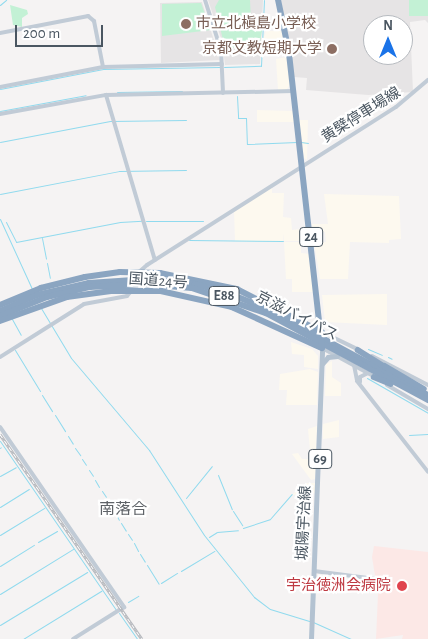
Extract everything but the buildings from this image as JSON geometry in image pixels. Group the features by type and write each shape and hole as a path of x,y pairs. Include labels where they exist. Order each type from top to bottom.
{"highway":[{"name":"24","path":"278,0 285,25 300,142 322,332 322,348"},
{"name":"国道24号","path":"0,305 85,276 140,272 206,280 261,299 322,332"},
{"path":"34,292 114,273 193,280 261,299"},
{"name":"京滋バイパス","path":"0,311 34,292 128,279 176,281 213,289 284,317 427,390"},
{"name":"京滋バイパス","path":"0,316 56,294 100,286 153,284 192,288 266,313 428,400"},
{"path":"7,312 69,294 139,288 196,293 254,312 280,327"},
{"name":"国道24号","path":"0,321 37,306 84,294 132,291 165,292 202,298 280,327 322,348"},
{"path":"305,322 315,322 320,315"},
{"path":"358,350 427,390"},
{"path":"374,377 428,405"}],"main road":[{"name":"城陽宇治線","path":"311,639 322,348"},
{"path":"321,365 328,357 337,356"}],"street":[{"path":"205,0 220,45 223,93"},
{"path":"0,33 88,16 94,21 103,67"},
{"path":"0,87 103,67 222,66"},
{"name":"黄檗停車場線","path":"140,272 155,260 302,165 406,101 428,80"},
{"path":"0,114 106,95 293,91"},
{"path":"106,95 155,260"},
{"path":"0,357 84,304 127,296 132,291 140,272"},
{"path":"322,332 358,350 427,390"},
{"path":"322,348 428,409"},
{"path":"354,365 360,384 428,472"},
{"path":"360,384 360,377 368,373"},
{"path":"0,427 124,607 73,639"},
{"path":"314,571 375,579"}],"shaded area":[{"path":"208,0 263,0 260,64 225,65 222,41"},
{"name":"京都文教短期大学","path":"281,0 428,0 428,23 425,20 413,22 413,15 363,15 363,65 412,65 413,92 368,95 306,90 307,78 294,77"},
{"name":"市立北槇島小学校","path":"202,2 220,60 161,63 160,3"},
{"path":"266,31 283,31 285,41 262,42"},
{"path":"287,57 290,85 286,90 278,90 276,59"},
{"path":"257,110 293,111 294,122 257,122"},
{"path":"299,120 308,120 307,160 304,158"},
{"path":"272,186 272,193 284,193 283,217 291,218 292,230 308,228 309,241 284,241 284,233 283,242 235,241 234,211"},
{"path":"324,194 399,196 401,239 389,240 389,243 350,242 348,279 320,279 314,242 326,242 325,232 313,232 312,224 328,224"},
{"path":"284,242 301,242 301,253 311,254 313,292 292,292 292,279 286,279"},
{"path":"387,294 387,325 325,322 322,295"},
{"path":"291,342 312,349 318,356 318,369 304,367 304,355 292,354"},
{"path":"332,361 332,377 341,383 341,396 325,396 326,364"},
{"path":"310,369 318,372 317,405 286,405 287,390 279,390 280,374"},
{"path":"339,420 339,437 323,439 323,424"},
{"path":"317,426 316,449 310,450 308,429"},
{"path":"298,453 302,459 317,459 315,479 311,480 292,454"},
{"path":"306,483 316,483 315,493 292,495"},
{"name":"宇治徳洲会病院","path":"374,546 428,552 428,639 402,639 403,635 376,639 378,594 372,557"}],"green space":[{"path":"219,0 250,0 251,21 256,26 263,26 259,47 225,48 215,7"},
{"path":"409,0 428,0 428,16 409,15"},
{"path":"201,3 211,30 162,36 162,4"},
{"path":"10,5 27,10 28,14 22,18 22,27 13,25"}],"waterway":[{"path":"0,5 6,0"},
{"path":"224,67 261,66 264,0"},
{"path":"0,89 103,69 220,67"},
{"path":"117,92 182,91"},
{"path":"0,111 86,95"},
{"path":"237,96 238,118 246,118 247,144 297,142"},
{"path":"0,142 110,121 186,120"},
{"path":"301,142 308,143"},
{"path":"0,194 119,171 186,170"},
{"path":"0,219 32,289"},
{"path":"6,222 16,242 120,222 142,221"},
{"path":"146,221 203,221"},
{"path":"42,238 46,259"},
{"path":"189,240 283,241"},
{"path":"47,263 50,278"},
{"path":"41,308 71,358 149,450 204,535 254,597 270,609 309,621"},
{"path":"12,319 21,335"},
{"path":"368,349 382,355"},
{"path":"15,350 40,391"},
{"path":"388,357 392,359"},
{"path":"367,378 428,413"},
{"path":"42,395 52,411"},
{"path":"55,415 65,431"},
{"path":"409,435 428,434"},
{"path":"68,436 73,444"},
{"path":"0,441 116,610"},
{"path":"75,448 80,455"},
{"path":"82,459 86,465"},
{"path":"186,498 212,466"},
{"path":"0,476 16,467"},
{"path":"89,470 93,476"},
{"path":"218,475 232,509"},
{"path":"95,480 99,487"},
{"path":"0,507 29,489"},
{"path":"102,491 106,497"},
{"path":"243,528 270,519 292,494"},
{"path":"108,500 112,508"},
{"path":"0,535 44,508"},
{"path":"114,511 119,520"},
{"path":"233,511 242,525"},
{"path":"121,523 126,531"},
{"path":"209,537 217,532 238,530"},
{"path":"38,542 57,531"},
{"path":"128,534 132,540"},
{"path":"134,543 138,551"},
{"path":"0,566 34,545"},
{"path":"0,594 73,549"},
{"path":"181,571 214,551"},
{"path":"140,554 145,562"},
{"path":"147,565 159,584"},
{"path":"0,625 87,572"},
{"path":"161,583 177,573"},
{"path":"23,639 101,591"},
{"path":"128,602 138,596"},
{"path":"119,613 137,639"},
{"path":"313,622 351,639"}],"railway":[{"path":"0,434 142,639"}],"place":[{"name":"市立北槇島小学校","path":"186,24"},
{"name":"京都文教短期大学","path":"332,49"},
{"name":"宇治徳洲会病院","path":"402,586"}],"district":[{"name":"南落合","path":"123,509"}]}
